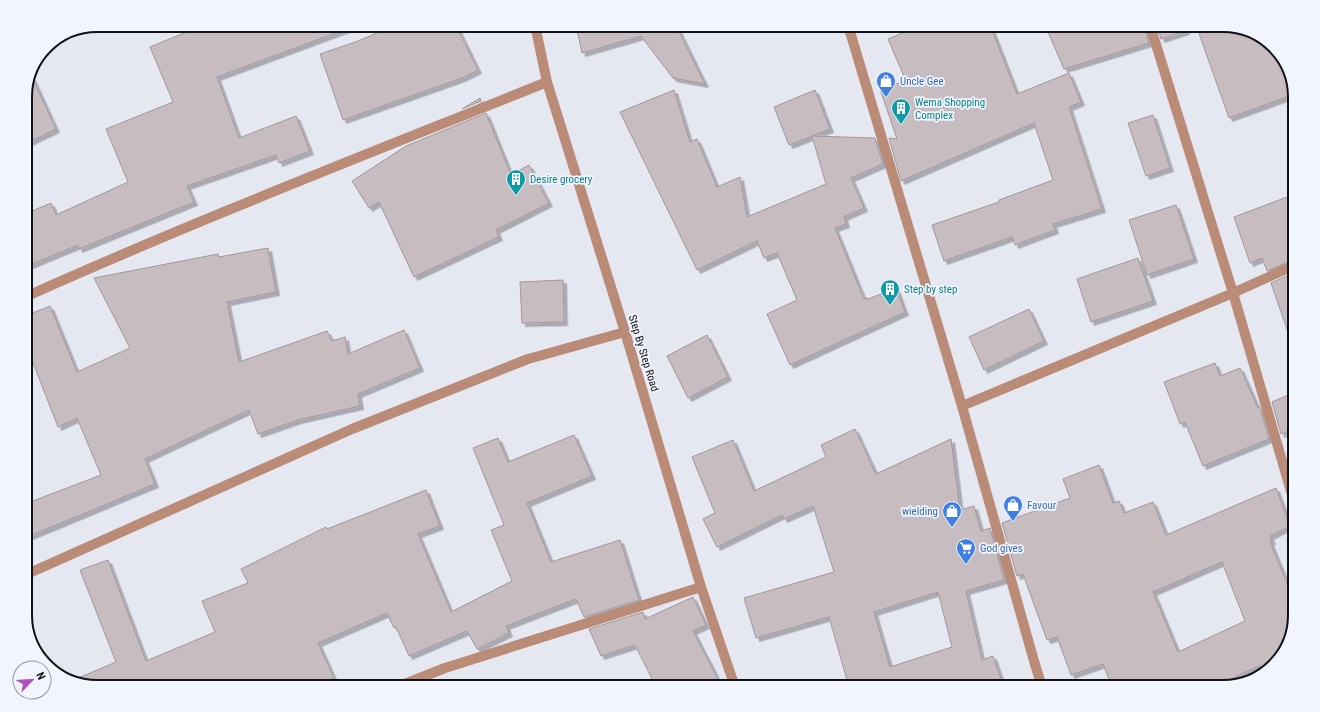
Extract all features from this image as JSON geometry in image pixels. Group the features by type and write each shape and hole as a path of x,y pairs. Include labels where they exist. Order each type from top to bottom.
{"street":[{"name":"Step By Step Road","path":"536,32 547,82 625,332 702,587 733,680"},
{"path":"850,32 962,406 1040,680"},
{"path":"1152,32 1233,293 1288,481"},
{"path":"32,294 114,257 225,211 547,82"},
{"path":"962,406 1233,293 1288,268"},
{"path":"32,572 352,429 528,359 625,332"},
{"path":"415,680 446,668 702,587"}],"building":[{"path":"186,32 338,32 217,77 239,138 296,116 310,151 279,163 276,155 187,186 194,202 79,249 78,245 32,264 32,211 51,203 56,215 128,182 106,129 173,102 150,47"},
{"path":"379,32 459,32 478,70 462,78 343,120 320,54"},
{"path":"578,32 679,32 705,84 673,78 641,36 582,53"},
{"path":"904,32 993,32 1017,94 1069,73 1081,102 1069,107 1102,209 1053,224 1055,230 1015,245 1012,237 944,261 932,225 999,202 999,200 1053,180 1034,123 901,181 889,138 897,139 880,89 906,81 888,39"},
{"path":"1048,32 1146,32 1149,43 1064,69"},
{"path":"1159,32 1183,32 1161,39"},
{"path":"1198,32 1236,33 1252,39 1272,54 1285,76 1288,97 1229,118"},
{"path":"34,81 56,129 32,141 32,93"},
{"path":"674,90 690,142 697,139 717,187 740,177 747,217 826,184 812,136 875,138 883,164 851,178 864,208 844,217 846,224 835,228 864,299 868,299 896,288 905,312 790,365 767,314 797,300 777,253 764,258 757,241 697,270 620,112"},
{"path":"815,90 830,129 789,145 774,107"},
{"path":"480,98 481,101 462,109"},
{"path":"486,113 511,175 529,165 549,203 496,230 499,237 414,277 379,202 369,208 352,181 406,146"},
{"path":"1153,115 1170,168 1146,176 1128,123"},
{"path":"1288,197 1288,262 1267,271 1262,258 1250,263 1234,217"},
{"path":"1176,205 1194,259 1147,275 1129,220"},
{"path":"268,248 276,292 227,302 239,362 327,331 332,341 345,337 348,354 404,330 420,368 358,394 360,406 298,420 258,434 249,410 145,459 155,484 32,535 32,501 101,475 77,418 58,427 32,360 32,313 50,306 77,372 130,348 94,278 218,254 219,257"},
{"path":"1138,258 1153,301 1091,322 1077,279"},
{"path":"1288,275 1288,332 1271,283"},
{"path":"563,280 564,322 522,323 520,282"},
{"path":"1029,309 1044,341 984,370 969,337"},
{"path":"707,335 728,377 688,398 667,356"},
{"path":"1215,363 1220,376 1240,368 1258,408 1260,407 1269,439 1203,466 1185,422 1180,424 1164,382"},
{"path":"1288,395 1288,432 1281,434 1272,402"},
{"path":"855,429 876,474 951,439 960,510 974,506 981,531 990,528 1004,580 966,591 982,660 993,656 1002,680 847,680 829,617 756,638 744,598 834,572 813,506 784,519 782,515 717,547 703,519 715,513 692,457 733,440 754,491 826,457 821,445","holes":["938,592 952,647 890,667 874,612"]},
{"path":"574,435 592,476 527,503 551,562 620,540 639,600 584,617 576,599 506,626 509,633 477,649 467,631 409,656 396,627 394,628 387,613 318,643 334,678 329,680 97,680 79,678 116,662 80,570 108,560 146,661 215,632 202,601 248,583 241,569 326,527 327,529 426,490 440,526 418,534 451,612 512,581 491,530 504,525 473,448 498,438 508,462"},
{"path":"1099,465 1113,503 1119,501 1124,513 1153,502 1166,535 1276,488 1288,521 1288,527 1270,536 1272,541 1270,542 1288,585 1287,628 1285,636 1277,651 1263,667 1260,669 1259,666 1231,679 1109,680 1103,664 1071,675 1057,637 1047,640 1023,574 1017,576 1002,523 1070,498 1063,479","holes":["1222,562 1245,621 1178,652 1153,592"]},
{"path":"693,597 706,625 693,631 718,680 652,680 635,645 601,656 589,629 643,612 645,619"}],"place":[{"name":"Uncle Gee","path":"886,98"},
{"name":"Wema Shopping Complex","path":"901,125"},
{"name":"Desire grocery","path":"516,196"},
{"name":"Step by step","path":"890,306"},
{"name":"Favour","path":"1013,522"},
{"name":"wielding","path":"952,528"},
{"name":"God gives","path":"966,565"}]}
